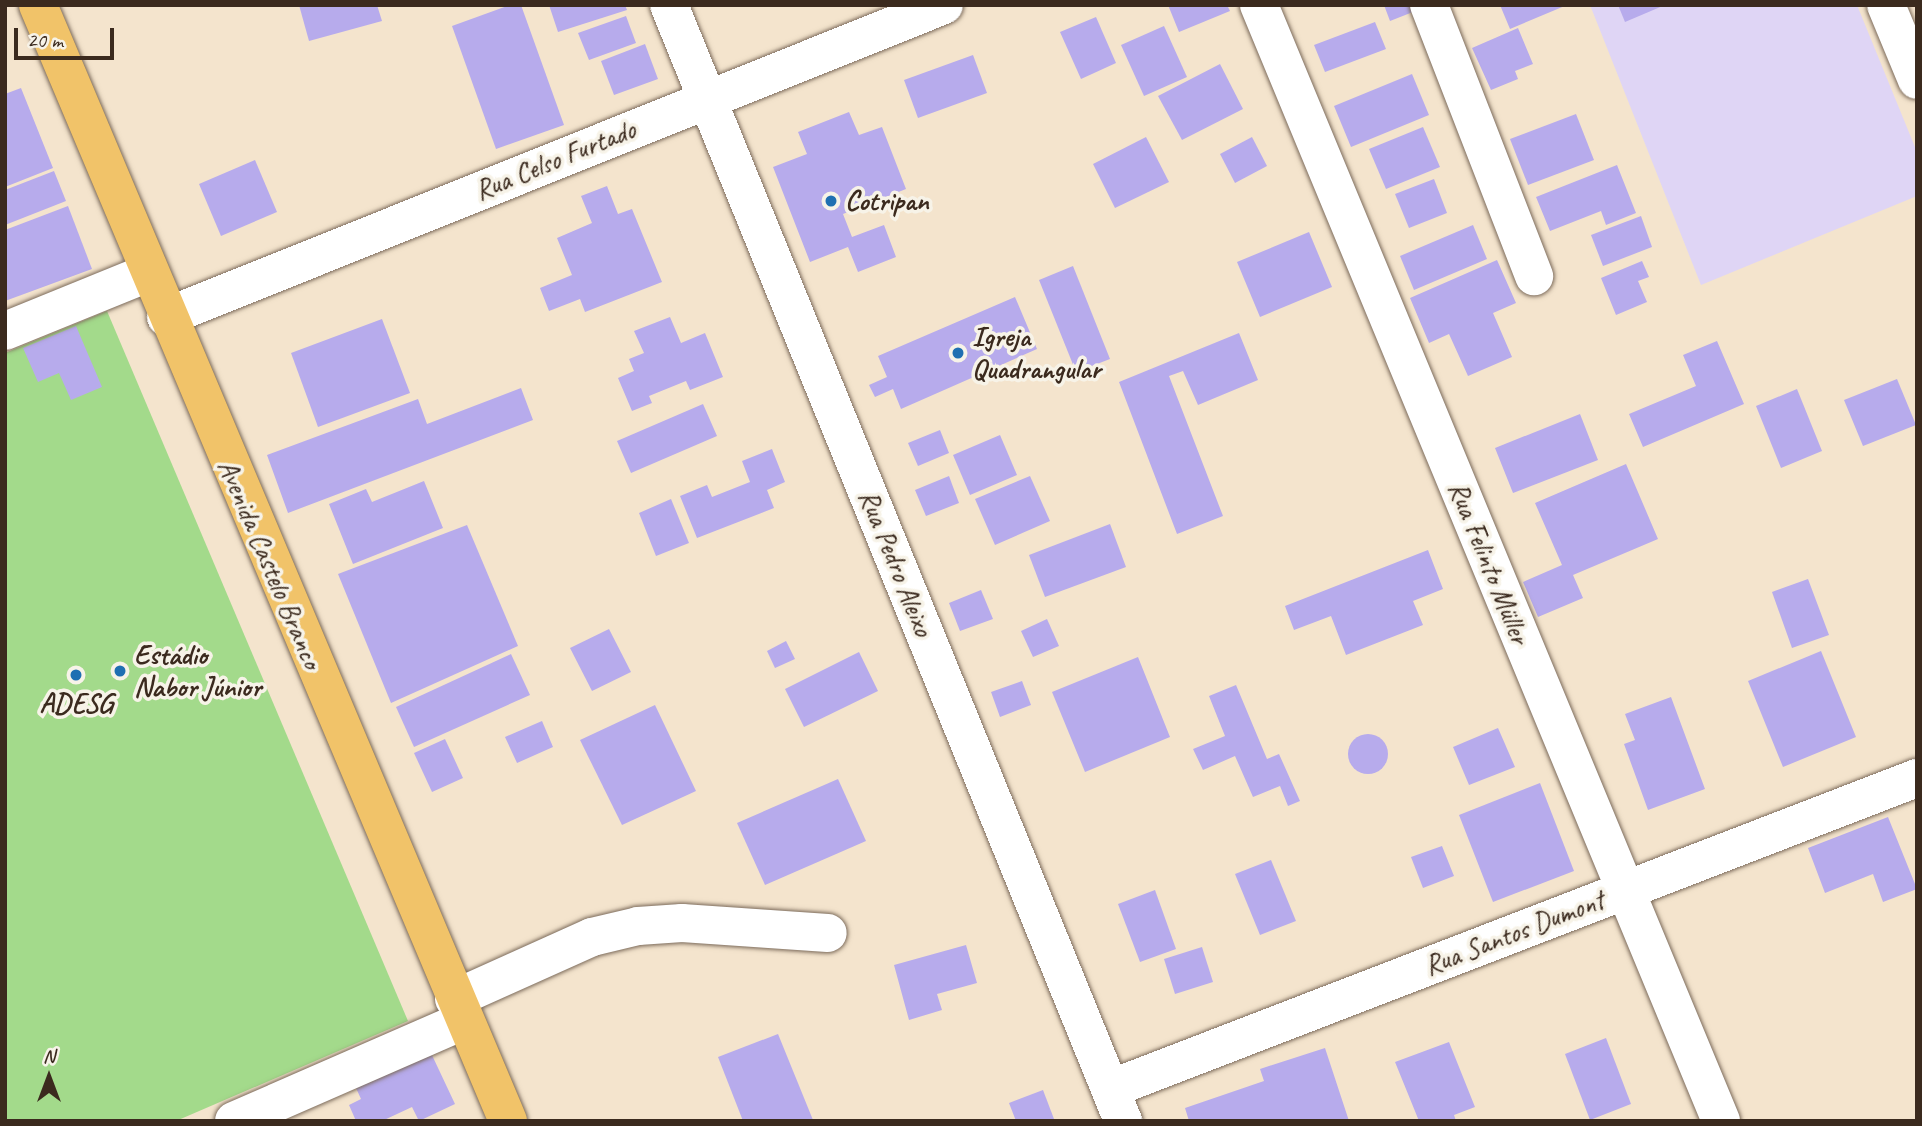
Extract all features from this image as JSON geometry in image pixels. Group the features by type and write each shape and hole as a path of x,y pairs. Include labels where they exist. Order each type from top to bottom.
{"highway":[{"name":"Avenida Castelo Branco","path":"38,5 166,317 508,1121"}],"street":[{"name":"Rua Pedro Aleixo","path":"669,5 1117,1105"},
{"name":"Rua Celso Furtado","path":"166,317 944,5"},
{"name":"Rua Felinto Müller","path":"1259,5 1721,1121"},
{"path":"1429,5 1534,276"},
{"path":"1886,5 1917,80"},
{"path":"5,331 148,273"},
{"name":"Rua Santos Dumont","path":"1117,1105 1624,891 1917,778"},
{"path":"234,1121 459,1010 592,937 638,926 682,923 828,933"}],"shaded area":[{"path":"1590,5 1857,5 1917,152 1917,196 1701,285"}],"green space":[{"name":"Estádio Nabor Júnior","path":"107,311 408,1021 176,1121 5,1121 5,353"}],"building":[{"path":"299,5 377,5 382,21 309,41"},
{"path":"510,5 521,5 564,125 496,149 452,26"},
{"path":"549,5 625,5 627,10 558,32"},
{"path":"1168,5 1227,5 1230,11 1179,32"},
{"path":"1384,5 1416,5 1418,10 1390,21"},
{"path":"1500,5 1567,5 1510,29"},
{"path":"1618,5 1665,5 1625,22"},
{"path":"626,16 636,43 589,60 578,33"},
{"path":"1096,17 1116,63 1081,79 1060,32"},
{"path":"1375,22 1386,49 1325,72 1314,45"},
{"path":"1164,26 1187,77 1144,96 1121,45"},
{"path":"1518,28 1533,64 1515,71 1518,79 1491,90 1472,48"},
{"path":"645,44 658,79 614,95 601,61"},
{"path":"973,55 987,93 918,118 904,80"},
{"path":"1220,64 1243,109 1182,140 1158,96"},
{"path":"1412,74 1429,115 1351,147 1334,106"},
{"path":"21,88 53,168 5,187 5,94"},
{"name":"Cotripan","path":"849,112 859,135 882,127 906,189 843,214 852,237 884,225 896,257 858,272 848,247 810,262 773,167 807,154 798,132"},
{"path":"1576,114 1594,160 1528,185 1510,139"},
{"path":"1423,127 1440,167 1386,189 1369,149"},
{"path":"1146,137 1169,182 1115,208 1093,164"},
{"path":"1252,137 1267,166 1235,183 1220,154"},
{"path":"255,160 277,212 221,236 199,184"},
{"path":"1617,165 1636,213 1606,225 1601,211 1550,231 1536,197"},
{"path":"54,171 66,201 5,225 5,190"},
{"path":"1434,179 1447,213 1409,228 1395,194"},
{"path":"607,186 618,214 632,209 662,282 585,312 580,299 549,311 540,288 572,275 557,238 592,223 581,196"},
{"path":"68,206 92,269 5,301 5,230"},
{"path":"1641,216 1652,247 1603,266 1591,235"},
{"path":"1473,225 1487,259 1414,290 1400,256"},
{"path":"1309,232 1332,287 1260,317 1237,262"},
{"path":"1497,260 1516,303 1493,313 1512,357 1468,376 1449,334 1429,343 1410,298"},
{"path":"1642,261 1649,277 1638,281 1647,302 1616,315 1601,278"},
{"path":"1073,266 1110,359 1076,372 1039,280"},
{"name":"Igreja Quadrangular","path":"1015,297 1037,349 901,409 893,389 875,397 869,385 887,377 878,356"},
{"path":"670,317 681,343 705,333 723,377 690,390 686,381 649,396 652,403 632,411 618,378 634,371 629,359 644,353 634,331"},
{"path":"382,319 410,393 318,427 291,353"},
{"path":"76,326 102,387 71,400 59,373 38,382 23,348"},
{"path":"1239,333 1258,380 1198,405 1183,371 1169,376 1223,516 1177,534 1119,382"},
{"path":"1717,341 1744,404 1643,447 1629,414 1696,386 1683,355"},
{"path":"1897,379 1916,425 1863,446 1844,400"},
{"path":"521,388 533,420 288,513 267,455 418,399 427,424"},
{"path":"1797,389 1822,451 1781,468 1756,406"},
{"path":"703,404 717,436 631,473 617,441"},
{"path":"1580,414 1598,460 1513,493 1495,448"},
{"path":"940,430 949,453 918,466 908,443"},
{"path":"1000,435 1017,475 970,495 953,455"},
{"path":"772,449 785,482 767,490 774,508 697,538 680,496 707,485 712,497 750,482 742,461"},
{"path":"1626,464 1658,539 1573,575 1583,598 1538,617 1523,582 1562,565 1535,503"},
{"path":"949,476 959,503 926,516 915,490"},
{"path":"1030,476 1050,521 995,545 975,499"},
{"path":"424,481 443,528 353,564 329,504 366,489 372,502"},
{"path":"671,499 689,543 656,556 639,513"},
{"path":"1110,524 1126,567 1045,597 1029,555"},
{"path":"467,525 518,646 391,703 338,574"},
{"path":"1428,550 1443,589 1413,601 1423,625 1346,655 1331,616 1294,630 1285,606"},
{"path":"1808,579 1829,635 1792,648 1772,592"},
{"path":"981,590 993,619 960,631 949,603"},
{"path":"1047,619 1059,646 1033,657 1021,631"},
{"path":"609,629 631,672 592,691 570,648"},
{"path":"786,641 795,659 775,668 767,651"},
{"path":"1821,651 1856,737 1783,767 1748,681"},
{"path":"859,652 878,691 804,727 785,689"},
{"path":"511,654 530,695 414,747 396,707"},
{"path":"1138,657 1170,737 1085,772 1052,692"},
{"path":"1022,681 1031,705 1000,717 991,692"},
{"path":"1236,685 1267,759 1279,754 1300,801 1288,806 1280,786 1253,797 1235,756 1203,770 1193,749 1225,736 1209,696"},
{"path":"1671,697 1705,789 1648,810 1624,744 1635,740 1625,714"},
{"path":"655,705 696,791 622,825 580,740"},
{"path":"542,721 553,747 517,763 505,737"},
{"path":"1498,728 1515,767 1469,785 1453,747"},
{"path":"1368,734 1376,735 1382,740 1387,746 1387,762 1382,768 1376,773 1368,774 1360,773 1354,768 1349,762 1348,754 1349,746 1354,740 1360,735"},
{"path":"445,739 463,778 432,792 414,753"},
{"path":"838,779 866,841 765,885 737,823"},
{"path":"1540,783 1574,871 1493,902 1459,815"},
{"path":"1888,817 1917,889 1883,902 1873,874 1825,893 1808,848"},
{"path":"1442,846 1454,876 1423,888 1411,857"},
{"path":"1271,860 1296,921 1260,935 1235,874"},
{"path":"1155,890 1176,949 1140,962 1118,904"},
{"path":"966,945 977,983 937,994 942,1010 909,1020 894,965"},
{"path":"1202,947 1213,982 1175,994 1164,959"},
{"path":"778,1034 813,1120 743,1121 718,1057"},
{"path":"1606,1038 1631,1104 1590,1120 1565,1054"},
{"path":"1449,1042 1475,1107 1454,1115 1456,1121 1419,1121 1395,1062"},
{"path":"1325,1048 1349,1121 1189,1121 1185,1108 1264,1081 1260,1069"},
{"path":"431,1053 455,1104 419,1121 412,1107 382,1121 356,1121 349,1105 361,1099 356,1088"},
{"path":"1043,1090 1054,1119 1016,1121 1009,1103"}],"place":[{"name":"Cotripan","path":"831,201"},
{"name":"Igreja Quadrangular","path":"958,353"},
{"name":"Estádio Nabor Júnior","path":"120,671"},
{"name":"ADESG","path":"76,675"}]}
